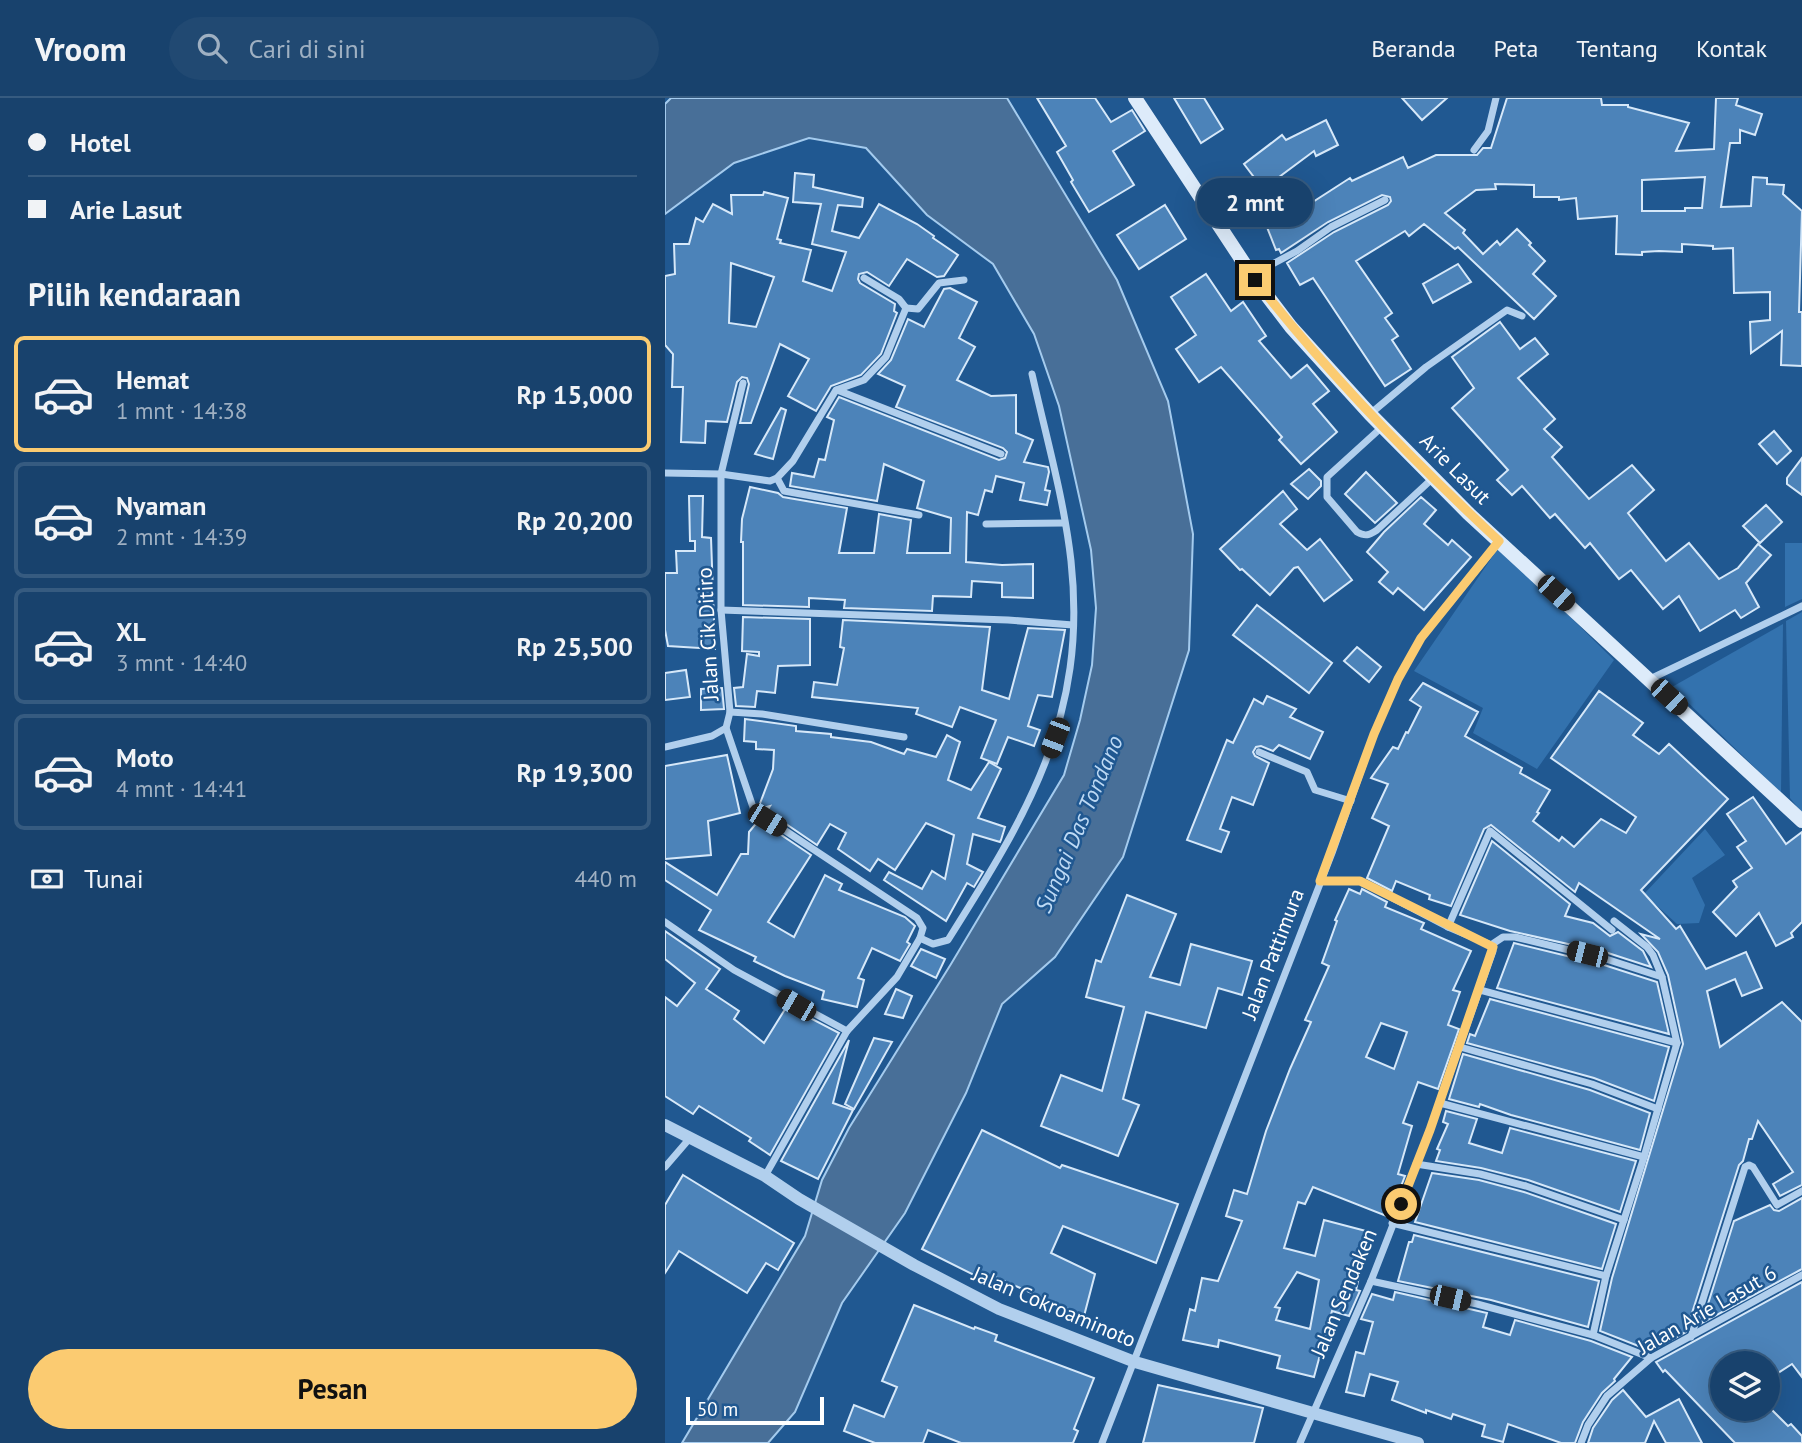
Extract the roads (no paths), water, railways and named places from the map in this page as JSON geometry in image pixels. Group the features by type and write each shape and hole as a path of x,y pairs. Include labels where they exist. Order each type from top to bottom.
{"main road":[{"name":"Arie Lasut","path":"1135,98 1252,275 1291,327 1370,414 1499,541 1802,821"}],"street":[{"path":"1474,150 1488,131 1496,98"},
{"path":"1252,275 1297,251 1331,227 1385,200"},
{"path":"864,278 899,299 906,308 918,309 939,283 964,280"},
{"path":"665,473 721,474 761,480 777,478 793,461 836,390 864,380 886,357 906,308"},
{"path":"1370,414 1426,366 1507,310 1522,316"},
{"path":"920,938 933,944 948,940 1014,831 1041,777 1063,708 1070,674 1073,625 1071,563 1032,374"},
{"name":"Jalan Cik Ditiro","path":"665,747 712,736 726,728 730,712 721,610 721,474 743,383"},
{"path":"836,390 1001,454"},
{"path":"1383,427 1327,477 1327,497 1357,532 1363,536 1377,530 1434,478"},
{"path":"777,478 784,491 919,515"},
{"path":"986,524 1064,523"},
{"name":"Jalan Pattimura","path":"1103,1443 1351,801 1374,734 1398,679 1421,638 1499,541"},
{"path":"1650,679 1802,606"},
{"path":"721,610 1008,620 1073,625"},
{"path":"730,712 762,714 904,737"},
{"path":"726,728 754,810 917,918 923,928 920,938 897,976 847,1031 765,1177"},
{"path":"1259,752 1307,772 1315,790 1351,801"},
{"path":"1448,927 1490,831 1612,930"},
{"path":"1320,881 1360,881 1492,948 1503,937 1515,937 1607,959 1662,977"},
{"path":"1593,1335 1606,1276 1677,1043 1662,977 1653,955 1614,920"},
{"path":"665,922 734,970 847,1031"},
{"name":"Jalan Sendaken","path":"1300,1443 1371,1280 1440,1103 1492,948"},
{"path":"1480,990 1677,1043"},
{"path":"1460,1047 1592,1084 1658,1110"},
{"path":"1440,1103 1644,1157"},
{"name":"Jalan Cokroaminoto","path":"665,1125 765,1177 914,1265 999,1309 1135,1362 1418,1443"},
{"path":"665,1167 690,1138"},
{"path":"1416,1164 1481,1174 1526,1186 1624,1220"},
{"path":"1691,1338 1745,1167 1753,1167 1777,1205 1802,1191"},
{"path":"1392,1223 1606,1276"},
{"name":"Jalan Arie Lasut 6","path":"1581,1443 1588,1425 1607,1396 1651,1358 1802,1275"},
{"path":"1371,1280 1593,1335 1651,1358"}],"water":[{"name":"Sungai Das Tondano","path":"671,98 1007,98 1117,280 1168,401 1193,534 1189,650 1123,857 1055,957 1002,1004 966,1093 905,1213 842,1303 795,1412 768,1443 682,1443 805,1236 822,1180 849,1128 1064,775 1092,665 1096,608 1091,550 1059,406 1034,334 993,264 927,215 866,148 809,138 734,163 665,214 665,104"}]}
